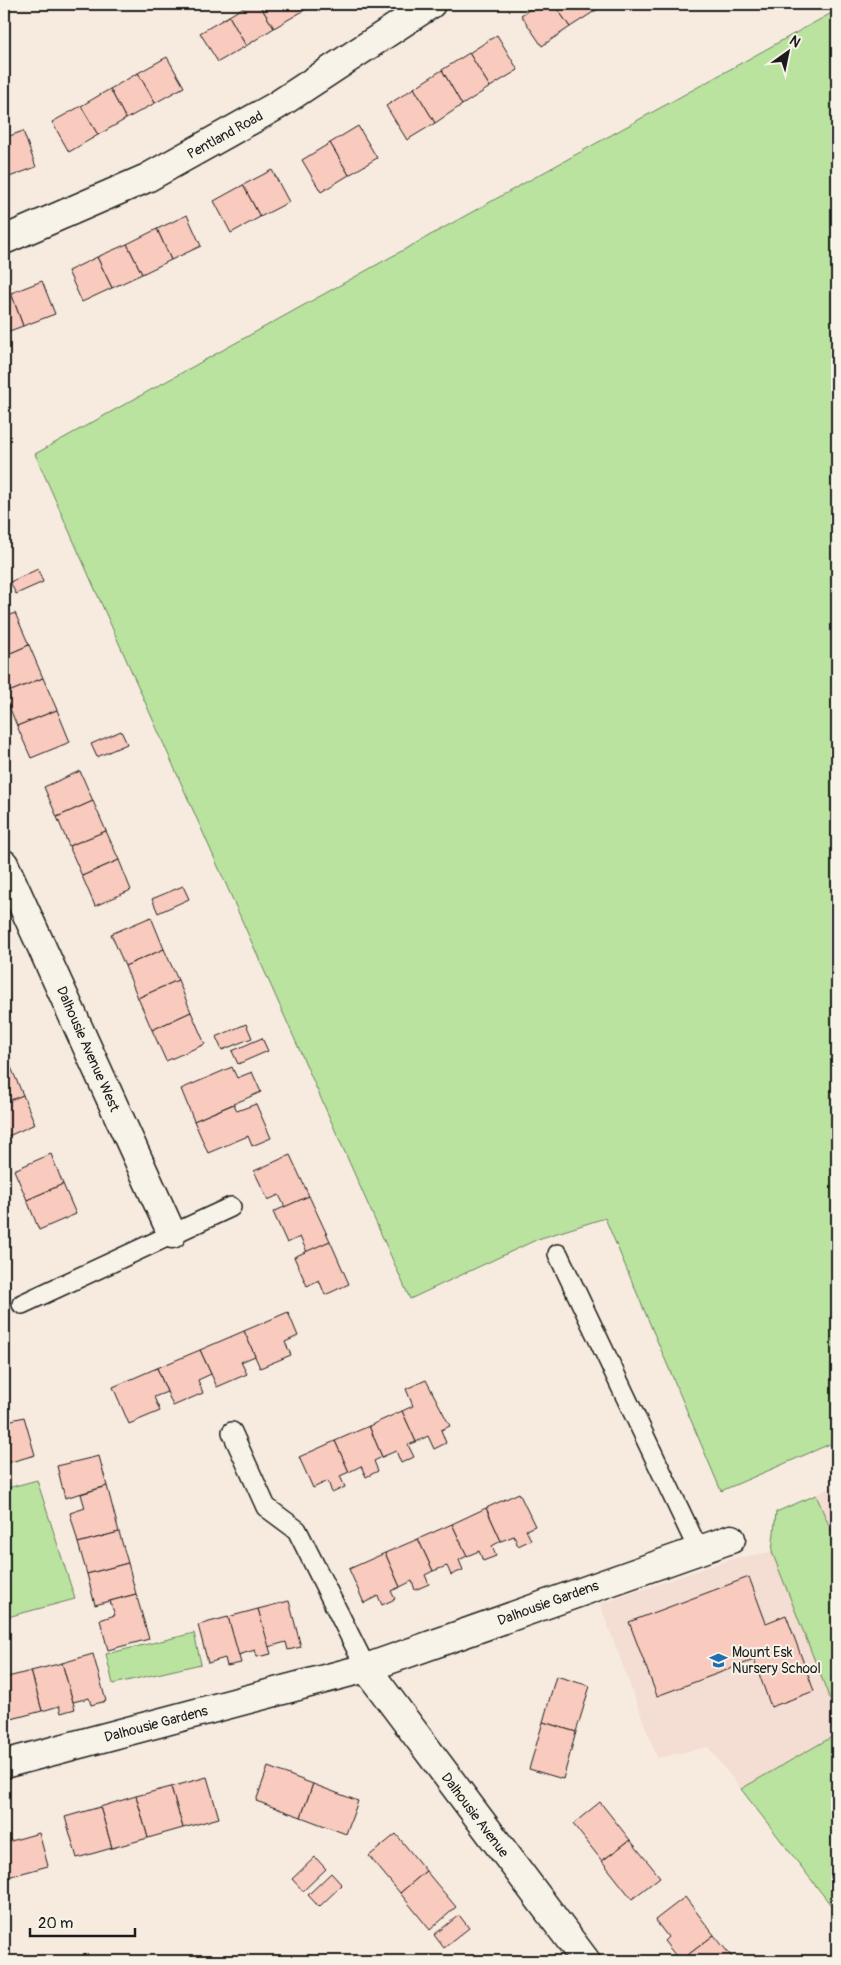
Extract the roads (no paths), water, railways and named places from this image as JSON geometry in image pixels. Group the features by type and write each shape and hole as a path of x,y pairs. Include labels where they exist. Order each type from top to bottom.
{"street":[{"name":"Pentland Road","path":"4,240 156,174 276,106 431,4"},
{"name":"Dalhousie Avenue West","path":"4,864 172,1234"},
{"name":"Dalhousie Gardens","path":"4,1764 366,1668 731,1538"},
{"name":"Dalhousie Avenue","path":"366,1668 586,1961"}],"lane":[{"path":"22,1304 231,1207"},
{"path":"558,1254 698,1549"},
{"path":"232,1432 266,1507 297,1530 366,1668"}],"place":[{"name":"Mount Esk Nursery School","path":"718,1660"}]}
